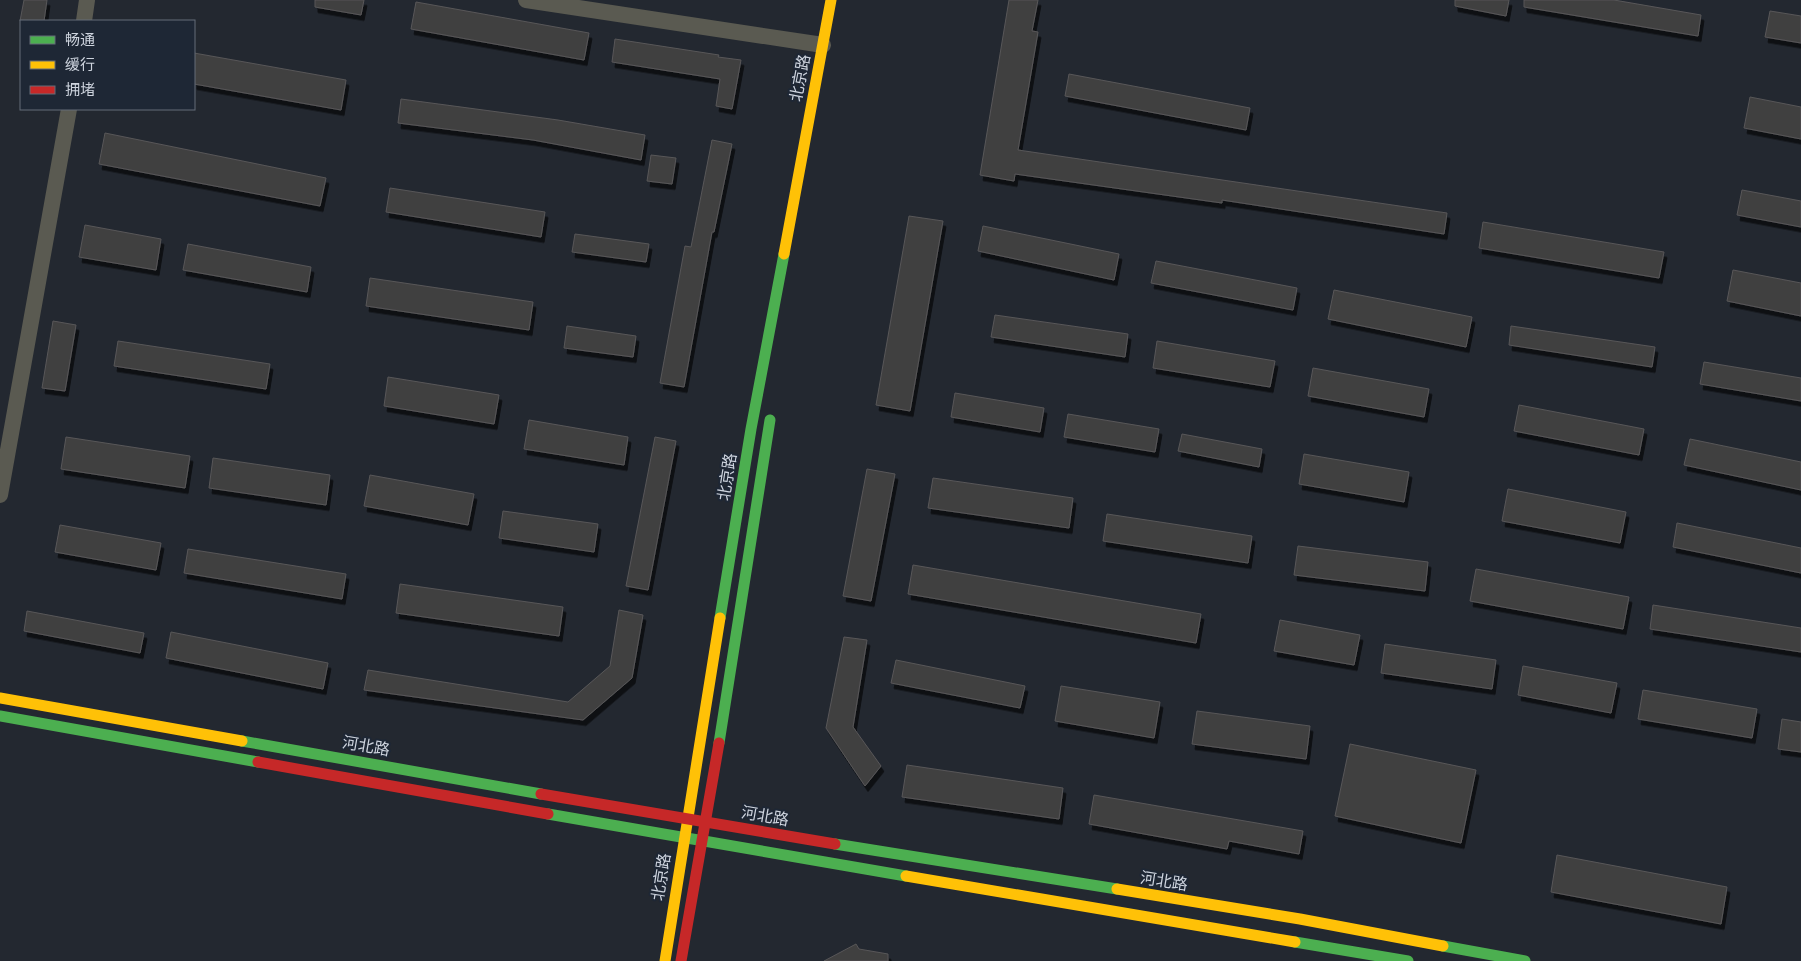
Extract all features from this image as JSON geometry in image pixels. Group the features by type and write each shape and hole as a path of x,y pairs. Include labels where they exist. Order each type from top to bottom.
{"street":[{"path":"84,20 87,0"},
{"path":"526,0 823,45"},
{"name":"北京路","path":"664,961 751,429 831,0"},
{"path":"0,495 69,110"},
{"name":"北京路","path":"682,961 707,823 771,413"},
{"name":"河北路","path":"0,698 688,820 1300,919 1525,961"},
{"path":"0,716 703,842 1408,961"}],"building":[{"path":"24,0 47,0 44,20 20,20"},
{"path":"315,0 364,0 361,15 315,7"},
{"path":"1009,0 1038,0 1032,31 1038,32 1018,150 1447,213 1444,234 1222,200 1222,203 1015,174 1014,181 980,175"},
{"path":"1455,0 1509,0 1506,16 1455,6"},
{"path":"1524,0 1614,0 1701,15 1698,36 1524,7"},
{"path":"416,2 589,33 584,60 411,29"},
{"path":"1770,11 1801,16 1801,43 1765,37"},
{"path":"615,39 741,60 732,109 716,106 720,79 612,62"},
{"path":"195,53 346,80 341,110 195,84"},
{"path":"1069,74 1250,108 1246,130 1065,96"},
{"path":"1750,97 1801,107 1801,139 1744,128"},
{"path":"401,99 558,120 645,135 641,160 533,140 398,123"},
{"path":"105,133 326,178 320,206 99,164"},
{"path":"712,140 732,144 714,232 712,232 684,387 660,383 685,246 691,247"},
{"path":"651,155 676,158 672,184 647,181"},
{"path":"390,188 545,212 541,237 386,212"},
{"path":"1742,190 1801,201 1801,227 1737,215"},
{"path":"909,216 943,221 910,411 876,405"},
{"path":"1483,222 1664,252 1659,278 1479,248"},
{"path":"85,225 161,239 156,270 79,257"},
{"path":"983,226 1119,254 1114,280 978,251"},
{"path":"575,234 649,244 646,262 572,252"},
{"path":"188,244 311,267 307,292 183,270"},
{"path":"1156,261 1297,288 1293,310 1151,283"},
{"path":"1733,270 1801,283 1801,316 1727,301"},
{"path":"370,278 533,302 529,330 366,306"},
{"path":"1334,290 1472,317 1466,347 1328,319"},
{"path":"995,315 1128,334 1125,357 991,337"},
{"path":"53,321 76,325 65,391 42,388"},
{"path":"567,326 636,336 633,357 564,348"},
{"path":"1511,326 1655,347 1652,367 1509,345"},
{"path":"118,341 270,364 266,389 114,366"},
{"path":"1157,341 1275,361 1270,387 1153,368"},
{"path":"1704,362 1801,378 1801,401 1700,384"},
{"path":"1313,368 1429,389 1424,417 1308,396"},
{"path":"388,377 499,395 494,424 384,406"},
{"path":"955,393 1044,408 1040,432 951,417"},
{"path":"1519,405 1644,429 1639,455 1514,431"},
{"path":"1068,414 1159,429 1155,452 1064,437"},
{"path":"529,420 628,437 624,465 524,449"},
{"path":"1182,434 1262,449 1259,467 1178,451"},
{"path":"66,437 190,456 185,488 61,469"},
{"path":"655,437 676,441 648,590 626,586"},
{"path":"1690,439 1801,462 1801,490 1684,465"},
{"path":"1304,454 1409,472 1404,502 1299,484"},
{"path":"213,458 330,475 326,505 209,488"},
{"path":"867,469 895,474 871,601 843,596"},
{"path":"370,475 474,494 468,525 364,506"},
{"path":"933,478 1073,498 1069,528 928,508"},
{"path":"1508,489 1626,512 1620,543 1502,521"},
{"path":"503,511 598,524 594,552 499,538"},
{"path":"1107,514 1252,536 1248,563 1103,541"},
{"path":"1677,523 1801,548 1801,573 1673,547"},
{"path":"60,525 161,543 156,570 55,552"},
{"path":"1298,546 1428,562 1425,591 1294,575"},
{"path":"188,549 346,574 342,599 184,573"},
{"path":"913,565 1201,614 1196,643 908,594"},
{"path":"1476,569 1629,597 1623,629 1470,601"},
{"path":"400,584 563,607 559,636 396,613"},
{"path":"1653,605 1801,628 1801,652 1650,629"},
{"path":"619,610 643,615 632,678 583,720 364,690 368,670 568,702 610,666"},
{"path":"27,611 144,633 140,653 24,631"},
{"path":"1280,620 1360,635 1354,665 1274,651"},
{"path":"171,632 328,663 323,689 166,658"},
{"path":"844,637 867,640 853,727 881,766 865,786 826,728"},
{"path":"1385,644 1496,660 1492,689 1381,673"},
{"path":"896,660 1025,686 1020,708 891,683"},
{"path":"1523,666 1617,683 1611,713 1518,695"},
{"path":"1061,686 1160,702 1154,738 1055,721"},
{"path":"1643,690 1757,709 1752,738 1638,719"},
{"path":"1197,711 1310,726 1306,759 1192,744"},
{"path":"1782,719 1801,722 1801,752 1778,749"},
{"path":"1350,744 1476,770 1461,843 1335,816"},
{"path":"907,765 1063,788 1059,819 902,797"},
{"path":"1094,795 1303,831 1299,854 1229,841 1227,849 1089,824"},
{"path":"1557,855 1727,887 1721,924 1551,892"},
{"path":"856,944 859,949 888,954 888,961 824,961"}],"traffic: fast":[{"path":"720,618 751,429 784,254"},
{"path":"719,743 770,420"},
{"path":"0,716 258,762"},
{"path":"242,741 541,794"},
{"path":"548,814 906,876"},
{"path":"835,844 1117,889"},
{"path":"1295,942 1408,961"},
{"path":"1443,946 1525,961"}],"traffic: slow":[{"path":"784,254 831,0"},
{"path":"665,961 720,618"},
{"path":"0,698 242,741"},
{"path":"906,876 1295,942"},
{"path":"1117,889 1300,919 1443,946"}],"traffic: jam":[{"path":"681,961 719,743"},
{"path":"258,762 548,814"},
{"path":"541,794 835,844"}]}
